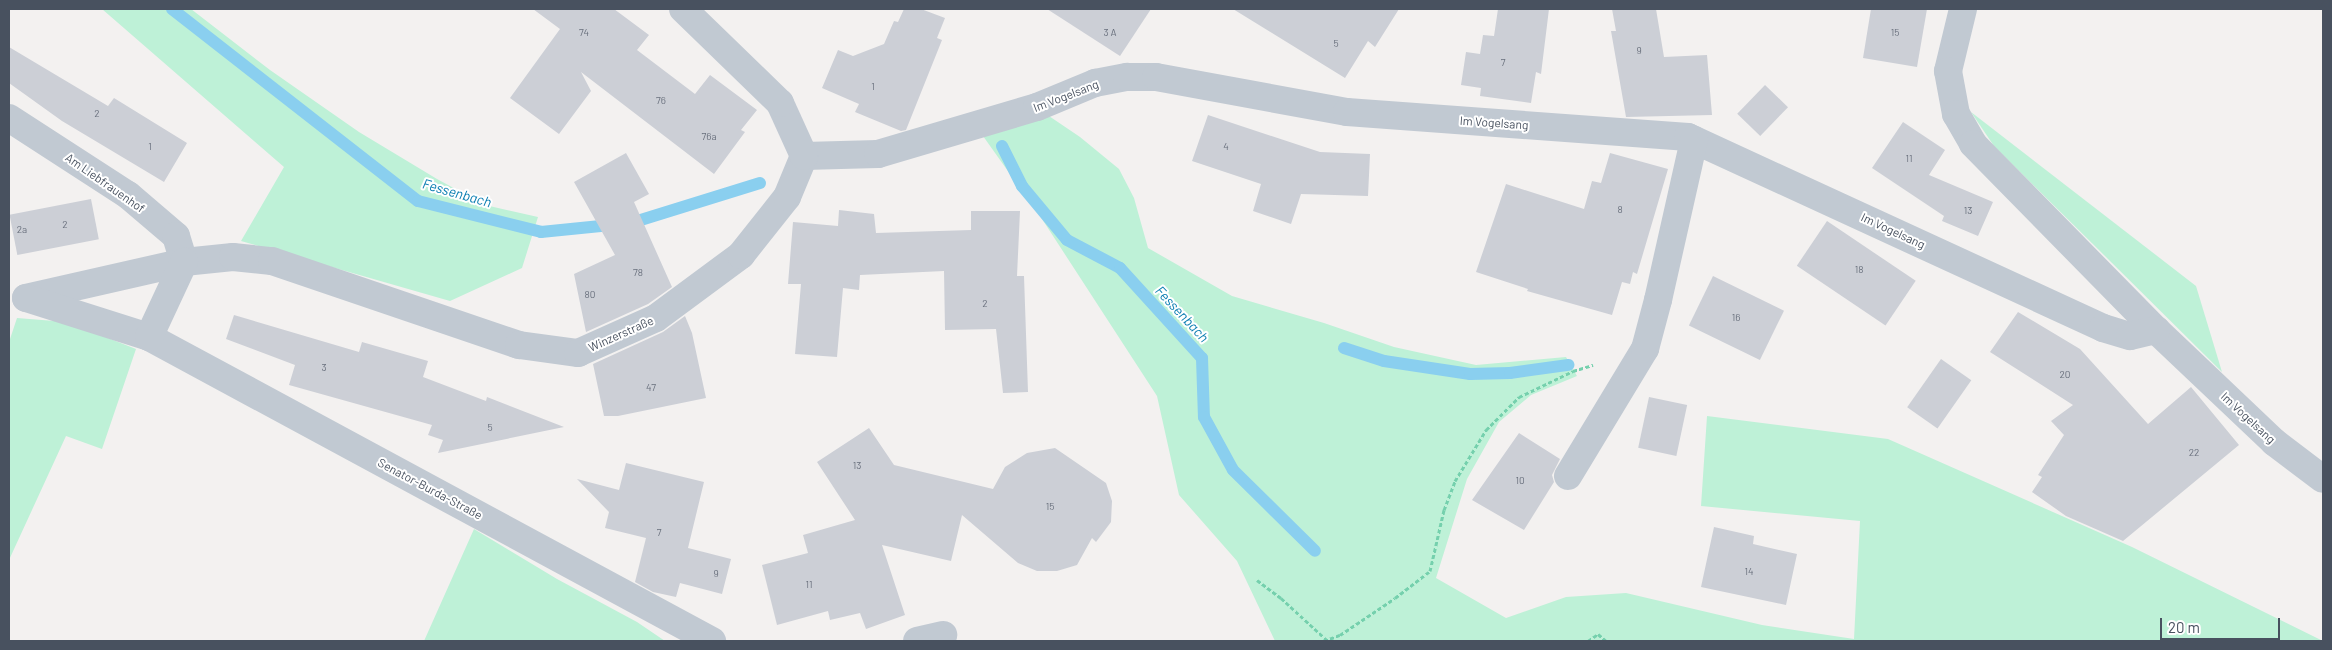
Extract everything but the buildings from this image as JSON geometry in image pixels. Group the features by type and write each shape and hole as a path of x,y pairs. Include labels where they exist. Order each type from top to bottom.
{"street":[{"path":"682,9 780,103 804,156"},
{"name":"Im Vogelsang","path":"1963,9 1948,71 1956,114 1973,144 2156,330 2274,442 2323,479"},
{"name":"Im Vogelsang","path":"804,156 878,154 1037,107 1095,83 1127,77 1156,77 1347,112 1688,137 2103,328 2130,336 2156,330"},
{"name":"Am Liebfrauenhof","path":"9,118 128,195 176,236 184,262"},
{"path":"1568,476 1644,349 1658,300 1694,140"},
{"name":"Winzerstraße","path":"184,262 233,257 272,261 519,345 578,353 656,318 740,255 787,197 804,156"},
{"path":"149,337 184,262"},
{"name":"Senator-Burda-Straße","path":"17,300 184,262"},
{"name":"Senator-Burda-Straße","path":"17,300 149,337 712,641"},
{"path":"917,641 943,635"}],"path":[{"path":"1257,580 1281,598 1326,641 1340,635 1395,598 1430,571 1444,510 1455,481 1486,430 1519,397 1573,371 1644,349"},
{"path":"1588,641 1598,634 1606,641"}],"green space":[{"path":"102,9 191,9 270,70 359,132 437,179 485,205 538,217 522,268 450,301 241,241 284,167"},
{"path":"1971,112 2196,286 2222,372 1994,146"},
{"path":"1046,114 1080,137 1119,169 1134,198 1148,248 1232,296 1324,323 1394,347 1476,365 1566,357 1577,376 1531,395 1499,422 1467,479 1436,578 1506,618 1566,597 1626,593 1762,625 1854,639 1860,521 1701,506 1707,416 1888,439 2132,547 2323,641 1275,641 1237,561 1179,495 1157,396 1042,219 983,136"},
{"path":"17,318 67,322 136,349 102,449 66,436 9,560 9,342"},
{"path":"474,529 557,579 637,622 665,641 424,641"}],"waterway":[{"name":"Fessenbach","path":"172,9 418,201 541,232 631,223 760,183"},
{"name":"Fessenbach","path":"1002,146 1022,186 1067,240 1120,268 1202,358 1204,417 1233,470 1315,551"},
{"path":"1344,348 1384,361 1470,374 1510,373 1568,365"}]}
